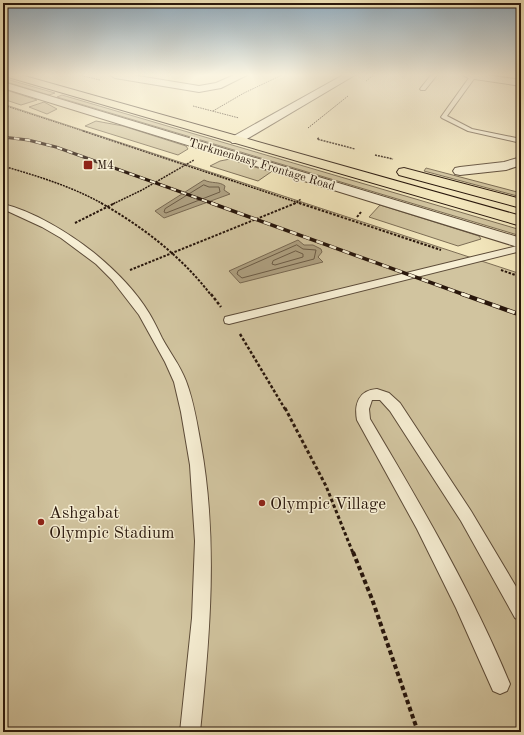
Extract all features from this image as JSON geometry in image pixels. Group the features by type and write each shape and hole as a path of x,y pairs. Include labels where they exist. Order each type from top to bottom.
{"main road":[{"path":"130,109 521,221"},
{"path":"237,127 266,134"},
{"path":"395,165 521,204"}],"street":[{"name":"Turkmenbasy Frontage Road","path":"83,109 521,243"},
{"path":"236,140 291,109"},
{"path":"460,171 506,166 521,161"}],"lane":[{"path":"449,109 444,117 470,130 521,140"},
{"path":"3,206 26,215 58,232 90,253 115,276 128,291 144,315 174,368 186,406 196,450 202,504 204,570 199,652 190,732"},
{"path":"230,320 521,248"},
{"path":"500,684 462,602 423,524 364,420 361,412 364,399 375,394 383,396 395,407 466,516 521,612"}],"path":[{"path":"16,109 521,277"},
{"path":"308,128 331,109"},
{"path":"319,138 317,139 355,149"},
{"path":"58,232 106,206 142,190 214,149"},
{"path":"375,155 395,165"},
{"path":"3,166 63,186 119,213 154,238 202,281 247,344 284,405 326,486 372,600 418,732"},
{"path":"115,276 296,203 301,198"}],"shaded area":[{"name":"Olympic Village","path":"3,109 19,109 521,274 521,732 3,732"},
{"path":"35,109 56,109 47,114"},
{"path":"98,109 111,109 521,230 521,236"},
{"path":"96,121 123,126 186,146 188,149 178,155 85,126"},
{"path":"230,159 271,172 258,181 210,166 220,161"},
{"path":"426,168 521,193 521,197 424,171"},
{"path":"380,205 479,236 481,239 458,246 369,217"}],"water":[{"path":"204,180 223,184 225,186 224,190 230,194 164,218 155,211"},
{"path":"298,240 304,245 313,245 321,249 322,252 318,257 323,262 240,283 229,271"}],"railway":[{"path":"3,137 28,140 56,147 214,204"},
{"path":"211,203 465,295"},
{"path":"462,294 521,315"}],"place":[{"name":"M4","path":"88,165"},
{"name":"Olympic Village","path":"262,503"},
{"name":"Ashgabat Olympic Stadium","path":"41,522"}]}
